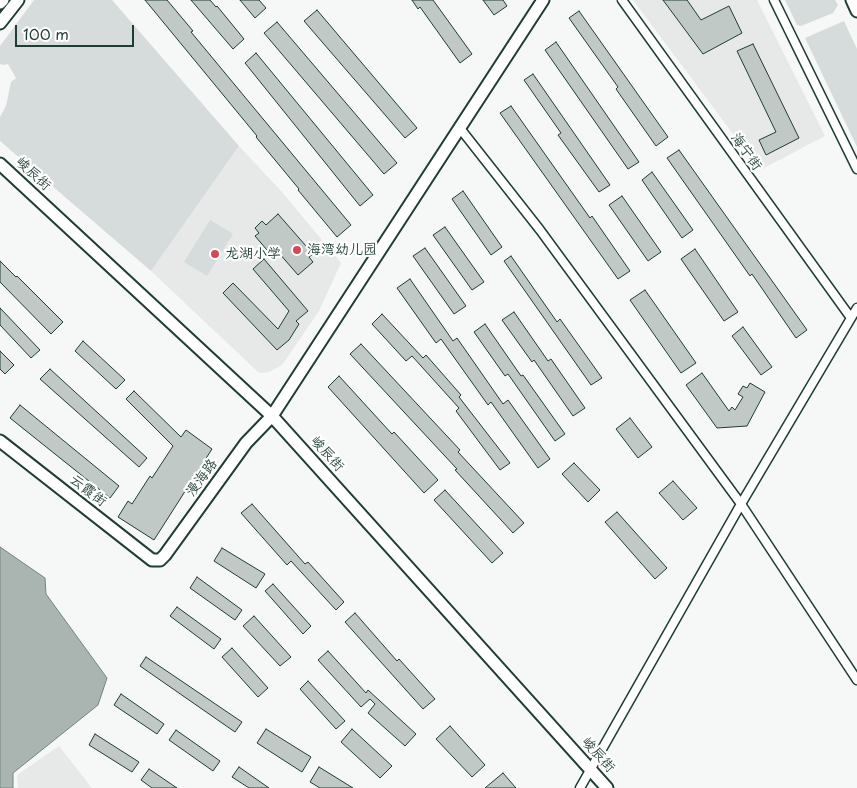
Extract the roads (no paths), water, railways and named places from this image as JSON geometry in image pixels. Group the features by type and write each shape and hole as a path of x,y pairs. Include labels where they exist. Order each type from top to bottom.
{"street":[{"path":"0,23 18,0"},
{"name":"漫海路","path":"160,560 246,443 272,416 542,0"},
{"name":"海宁街","path":"622,0 851,318"},
{"path":"774,0 857,169"},
{"path":"852,0 857,11"},
{"path":"459,127 540,230 741,504 857,680"},
{"name":"峻辰街","path":"0,164 272,416 607,788"},
{"path":"580,788 741,504 857,308"},
{"name":"云霞街","path":"0,442 152,560 160,560"}],"place":[{"name":"海湾幼儿园","path":"297,250"},
{"name":"龙湖小学","path":"215,254"}]}
